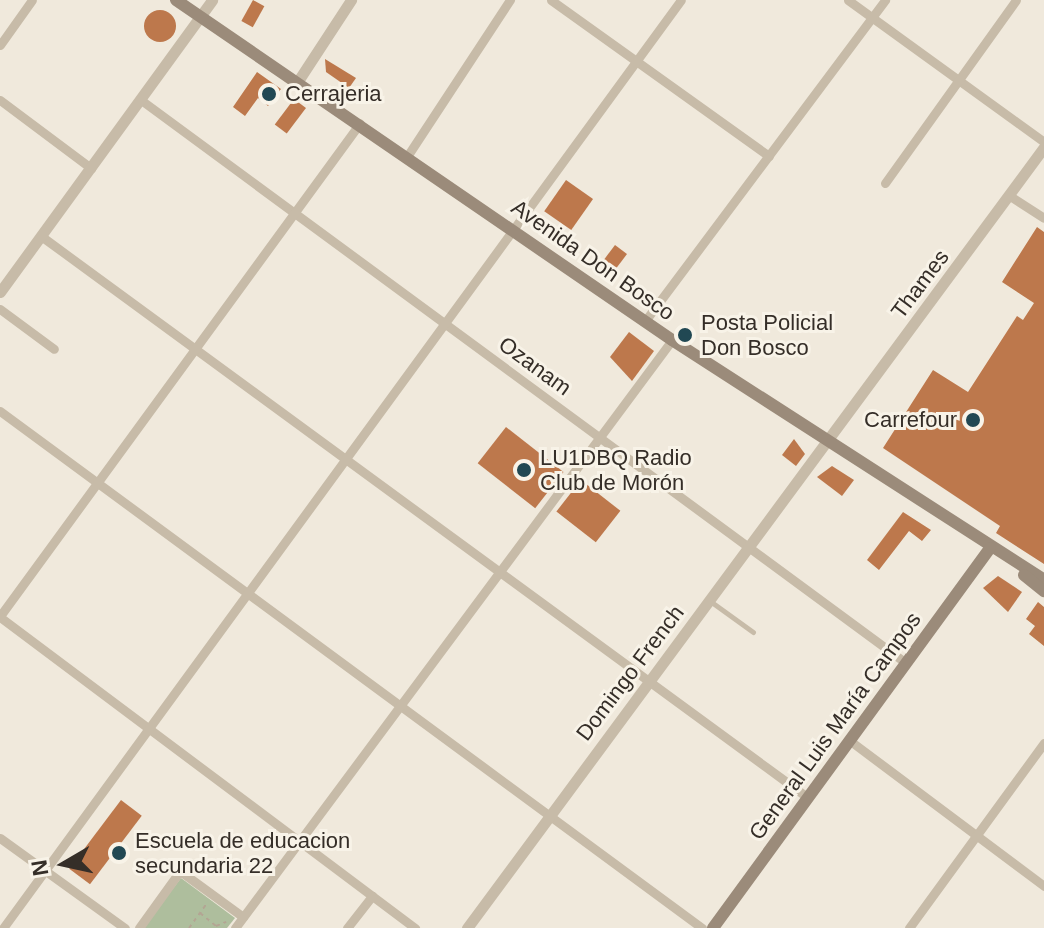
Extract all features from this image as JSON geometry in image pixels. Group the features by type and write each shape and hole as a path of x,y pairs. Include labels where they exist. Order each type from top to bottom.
{"main road":[{"name":"Avenida Don Bosco","path":"176,0 516,229 672,340 827,443 1044,580"},
{"name":"Avenida Don Bosco","path":"990,548 1044,591"},
{"name":"General Luis María Campos","path":"713,928 990,548"}],"street":[{"path":"0,45 32,0"},
{"path":"0,292 212,0"},
{"path":"298,81 351,0"},
{"path":"408,155 510,0"},
{"path":"551,0 769,156"},
{"path":"3,928 681,0"},
{"path":"848,0 1044,144"},
{"path":"645,321 885,0"},
{"path":"885,183 1016,0"},
{"path":"0,100 91,168"},
{"name":"Ozanam","path":"141,100 906,663"},
{"path":"360,123 0,616 415,928"},
{"name":"Thames","path":"827,443 1010,196 1044,144"},
{"path":"1010,196 1044,218"},
{"path":"41,236 196,346 648,684 807,797"},
{"path":"0,309 54,349"},
{"path":"235,928 399,703 672,340"},
{"path":"0,411 550,813 702,928"},
{"name":"Domingo French","path":"467,928 827,443"},
{"path":"849,740 1044,886"},
{"path":"909,928 1044,743"},
{"path":"0,838 125,928"},
{"path":"139,928 180,871 243,917"},
{"path":"347,928 372,896"}],"lane":[{"path":"709,600 753,632"}],"path":[{"path":"189,928 213,895"},
{"path":"200,913 215,927 243,917"}],"green space":[{"path":"181,878 235,918 227,928 143,928"}],"building":[{"path":"253,0 264,6 253,27 241,21"},
{"path":"160,10 171,15 176,26 171,37 160,42 149,37 144,26 149,15"},
{"path":"325,59 356,78 349,88 326,72"},
{"path":"257,72 281,89 268,106 258,98 245,116 233,107"},
{"path":"294,99 306,108 287,134 275,125"},
{"path":"566,180 593,199 571,230 544,211"},
{"name":"Carrefour","path":"1037,227 1044,232 1044,564 996,533 1000,526 883,448 933,370 968,392 1017,316 1023,320 1034,303 1002,282"},
{"path":"615,245 627,254 613,273 601,264"},
{"path":"629,332 654,351 632,381 610,357"},
{"name":"LU1DBQ Radio Club de Morón","path":"506,427 564,472 535,508 478,463"},
{"path":"794,439 805,454 796,466 782,455"},
{"path":"832,466 854,480 842,496 817,477"},
{"path":"581,480 620,511 596,542 556,512"},
{"path":"903,512 931,530 922,541 909,531 879,570 867,560"},
{"path":"998,576 1022,592 1008,612 983,588"},
{"path":"1038,602 1044,607 1044,646 1029,634 1035,626 1026,619"},
{"path":"121,800 142,816 90,884 69,869"}],"place":[{"name":"Cerrajeria","path":"269,94"},
{"name":"Posta Policial Don Bosco","path":"685,335"},
{"name":"Carrefour","path":"973,420"},
{"name":"LU1DBQ Radio Club de Morón","path":"524,470"},
{"name":"Escuela de educacion secundaria 22","path":"119,853"}]}
